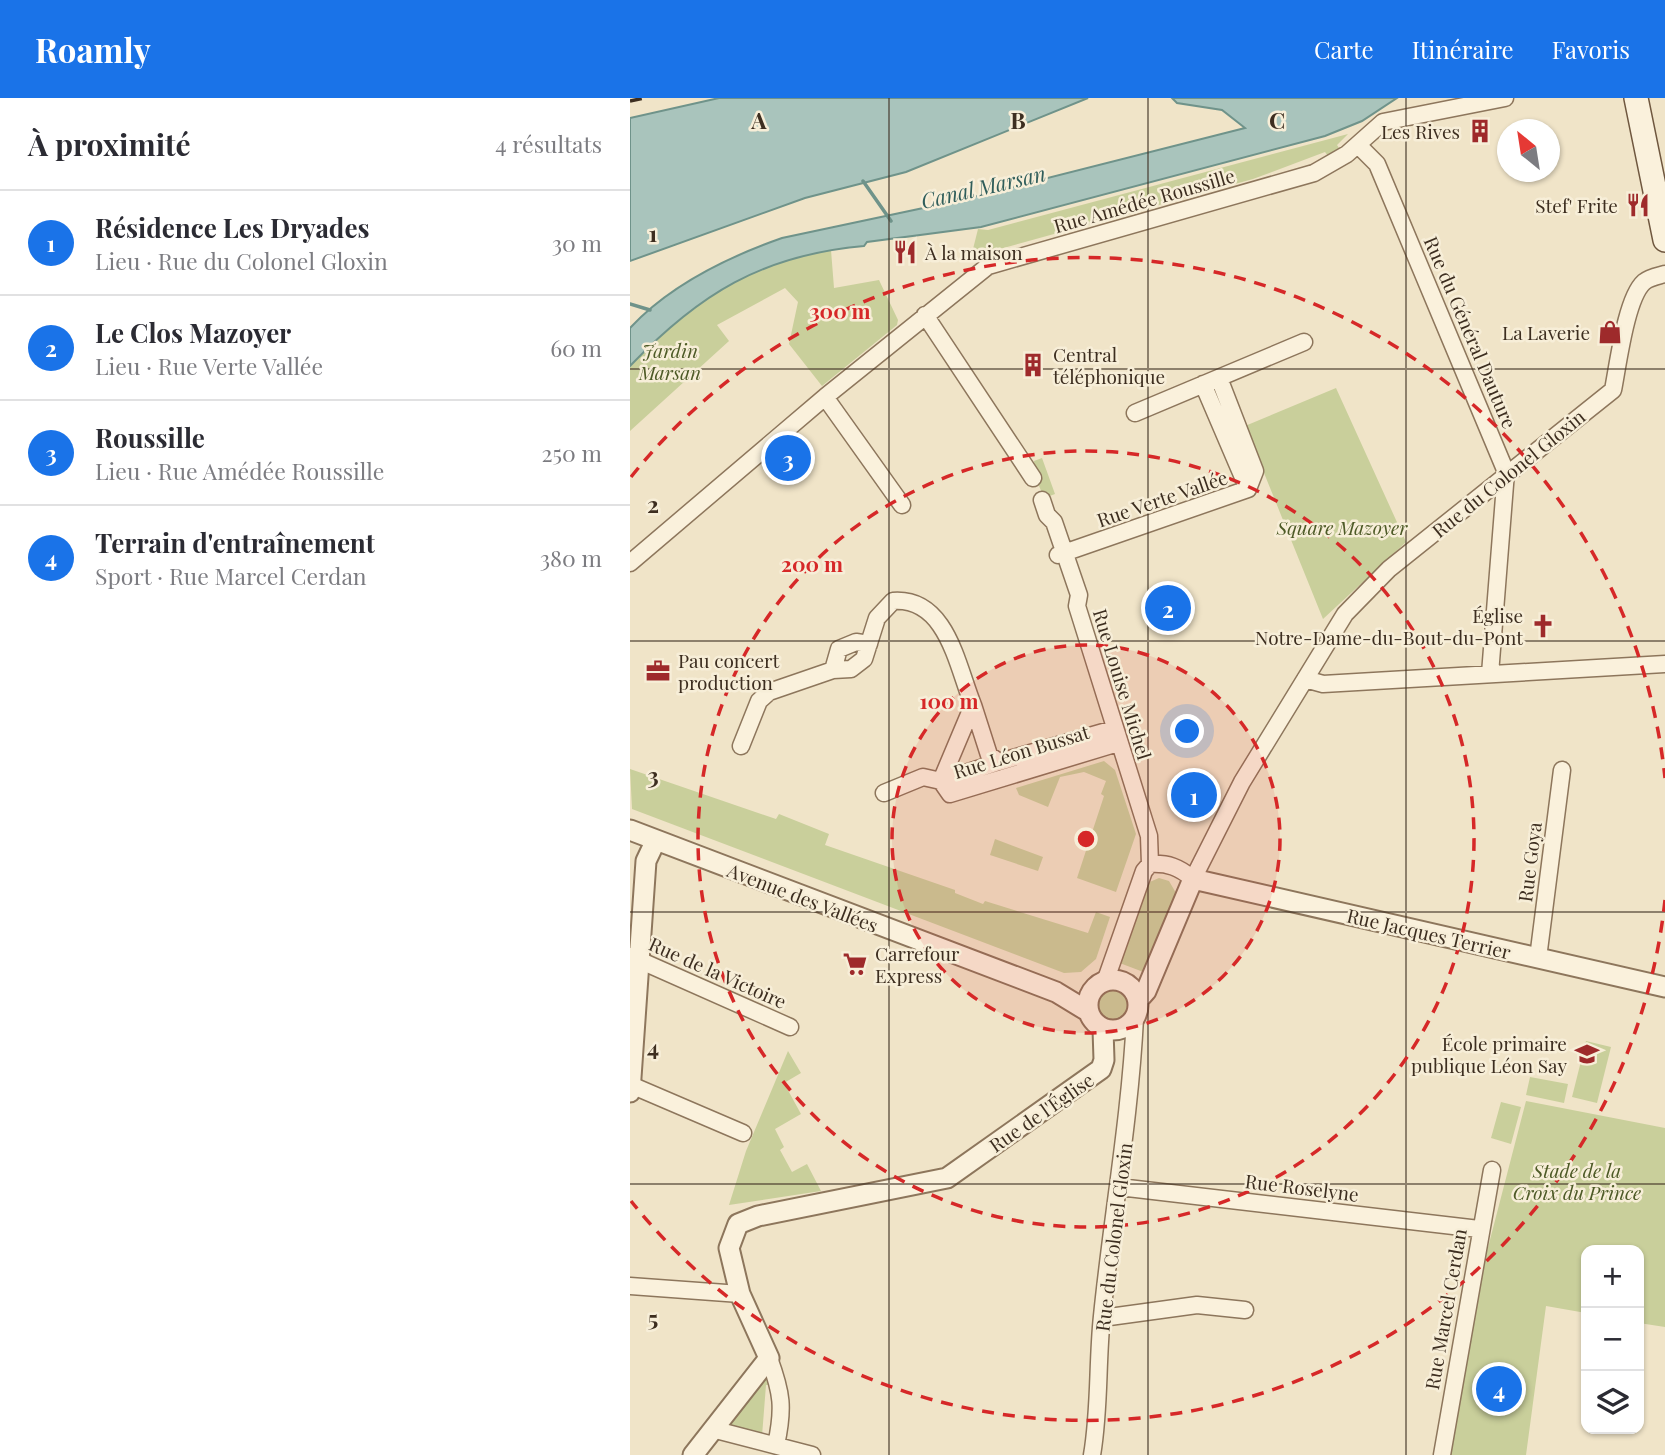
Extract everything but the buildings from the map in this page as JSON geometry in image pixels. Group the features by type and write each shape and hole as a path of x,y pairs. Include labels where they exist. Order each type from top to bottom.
{"main road":[{"path":"1636,98 1659,183 1665,240"}],"street":[{"name":"Rue Amédée Roussille","path":"630,563 825,397 988,267 1314,173 1357,145 1383,122 1505,98"},
{"name":"Rue du Général Dauture","path":"1357,145 1377,164 1506,472 1490,674"},
{"name":"Rue du Colonel Gloxin","path":"1092,1455 1098,1419 1102,1318 1119,1187 1137,1009 1193,879 1242,782 1345,614 1389,569 1506,472 1613,390 1623,334 1636,294 1647,279 1665,274"},
{"path":"925,315 1033,478"},
{"path":"1135,413 1304,342"},
{"name":"Rue Verte Vallée","path":"1061,555 1248,489 1211,381"},
{"path":"825,397 902,505"},
{"name":"Rue Louise Michel","path":"1044,508 1046,524 1061,555 1070,600 1077,606 1156,864"},
{"name":"Rue Léon Bussat","path":"741,746 759,701 769,692 833,670 856,666 864,659 877,618 893,601 905,600 926,607 940,623 973,705 989,755 999,762 1116,736"},
{"path":"833,670 839,649 847,643 869,643"},
{"path":"1305,679 1323,684 1665,664"},
{"name":"Rue Léon Bussat","path":"941,781 973,705"},
{"name":"Rue Léon Bussat","path":"884,793 923,777 941,781 950,794 1116,736"},
{"path":"941,781 999,762"},
{"name":"Rue Goya","path":"1538,958 1562,770"},
{"name":"Avenue des Vallées","path":"630,830 655,842 1056,992 1095,996"},
{"path":"630,1092 636,959 646,861 655,842"},
{"path":"1095,996 1113,980 1129,985 1137,1009 1121,1030 1103,1029 1094,1022 1095,996 1144,871 1156,864 1181,869 1193,879"},
{"name":"Rue Jacques Terrier","path":"1193,879 1665,987"},
{"name":"Rue de la Victoire","path":"636,959 790,1027"},
{"name":"Rue de l'Église","path":"740,1294 729,1248 738,1224 758,1216 947,1178 1101,1069 1104,1060 1103,1029"},
{"path":"631,1085 743,1133"},
{"name":"Rue Marcel Cerdan","path":"1441,1455 1479,1229 1492,1170"},
{"name":"Rue Roselyne","path":"1119,1187 1479,1229"},
{"path":"630,1286 740,1294 781,1391 782,1418 776,1445"},
{"path":"1102,1318 1197,1305 1245,1310"},
{"path":"693,1455 769,1358"},
{"path":"712,1429 812,1455"}],"green space":[{"path":"1348,134 1337,145 1339,148 1328,156 1325,152 1253,179 971,257 978,229 988,230"},
{"name":"Jardin Marsan","path":"831,250 834,288 879,280 898,320 897,325 822,386 789,344 798,302 785,288 717,325 729,341 630,431 630,366 674,324 720,290 745,277 772,265"},
{"name":"Square Mazoyer","path":"1336,388 1406,542 1323,619 1245,426"},
{"path":"1042,458 1055,494 1044,498 1035,476 1034,461"},
{"path":"1104,761 1115,770 1136,834 1116,892 1077,878 1104,796 1101,794 1106,781 1084,772 1060,777 1048,807 1019,795 1016,788"},
{"path":"630,769 776,819 779,814 829,834 825,845 955,890 955,893 983,904 985,901 1088,933 1096,912 1110,917 1096,959 1081,972 1064,973 632,809"},
{"path":"995,839 1043,857 1038,871 990,855"},
{"path":"1159,878 1169,881 1176,893 1146,973 1117,962 1145,884"},
{"path":"1114,988 1126,993 1131,1005 1126,1017 1114,1022 1102,1017 1097,1005 1102,993"},
{"path":"1586,1041 1611,1047 1597,1103 1572,1097"},
{"path":"788,1051 801,1073 784,1083 801,1114 775,1129 784,1147 780,1150 792,1172 807,1164 821,1191 729,1205 746,1151"},
{"path":"1530,1077 1568,1084 1564,1103 1526,1095"},
{"name":"Stade de la Croix du Prince","path":"1526,1101 1665,1128 1665,1327 1644,1324 1644,1245 1581,1245 1581,1312 1546,1306 1526,1455 1450,1455 1479,1295 1478,1286"},
{"path":"1501,1102 1521,1107 1511,1144 1491,1138"},
{"path":"767,1374 773,1385 766,1385 762,1436 726,1425"}],"water":[{"path":"719,98 1088,98 906,172 805,198 630,261 630,118"},
{"path":"1172,98 1397,98 1362,121 1325,136 981,227 867,242 864,246 794,258 735,282 707,299 681,318 630,366 630,328 646,313 700,274 782,238 961,200 1245,128 1222,110 1177,103"}],"waterway":[{"path":"863,181 891,221"},
{"path":"630,304 650,310"}],"railway":[{"path":"630,101 645,98"}],"place":[{"name":"Les Rives","path":"1480,131"},
{"name":"Stef' Frite","path":"1638,205"},
{"name":"À la maison","path":"905,252"},
{"name":"La Laverie","path":"1610,332"},
{"name":"Central téléphonique","path":"1033,365"},
{"name":"Roussille","path":"788,458"},
{"name":"Le Clos Mazoyer","path":"1168,608"},
{"name":"Église Notre-Dame-du-Bout-du-Pont","path":"1543,626"},
{"name":"Pau concert production","path":"658,671"},
{"name":"Résidence Les Dryades","path":"1194,795"},
{"name":"Carrefour Express","path":"855,964"},
{"name":"École primaire publique Léon Say","path":"1587,1054"},
{"name":"Terrain d'entraînement","path":"1499,1389"}],"water label":[{"name":"Canal Marsan","path":"983,186"}]}
